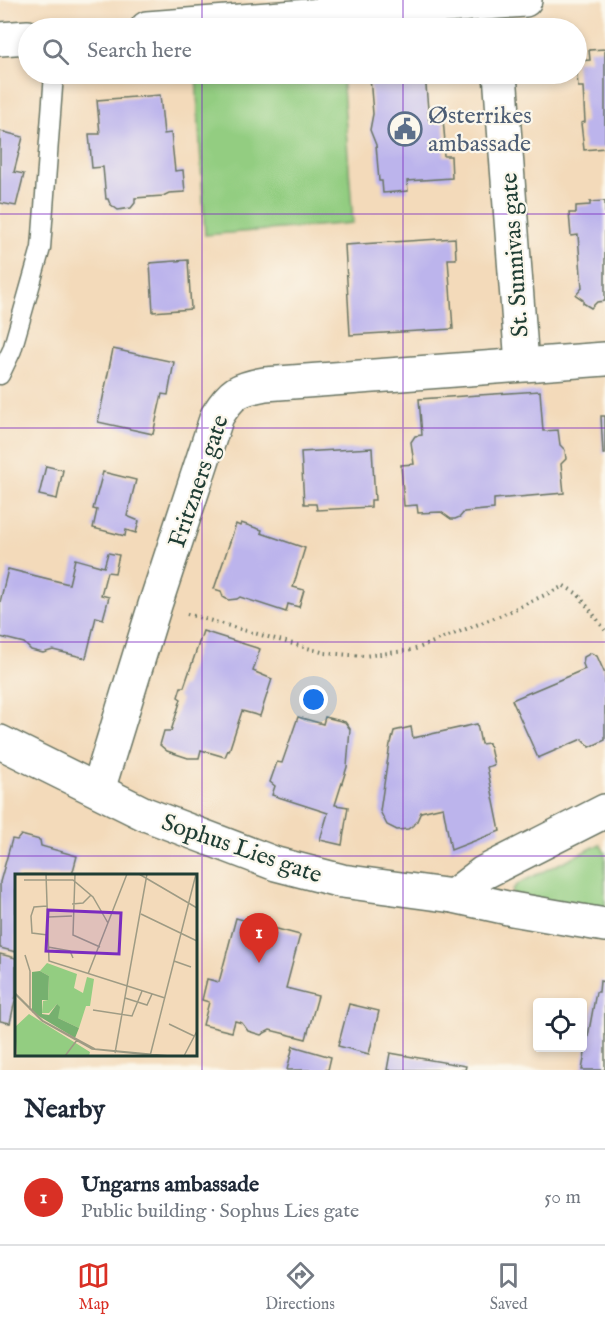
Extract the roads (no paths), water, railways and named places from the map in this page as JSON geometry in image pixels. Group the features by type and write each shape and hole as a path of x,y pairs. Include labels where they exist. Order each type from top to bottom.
{"street":[{"path":"200,18 237,11 505,10"},
{"path":"0,39 18,38"},
{"name":"St. Sunnivas gate","path":"501,84 522,364"},
{"name":"Fritzners gate","path":"98,790 155,604 213,427 228,399 245,388 266,384 605,358"},
{"name":"Sophus Lies gate","path":"0,742 145,814 276,864 342,882 453,896 605,925"},
{"path":"453,896 483,873 605,812"}],"lane":[{"path":"0,375 12,350 41,248 53,84"}],"place":[{"name":"Østerrikes ambassade","path":"405,129"},
{"name":"Ungarns ambassade","path":"259,963"}]}
